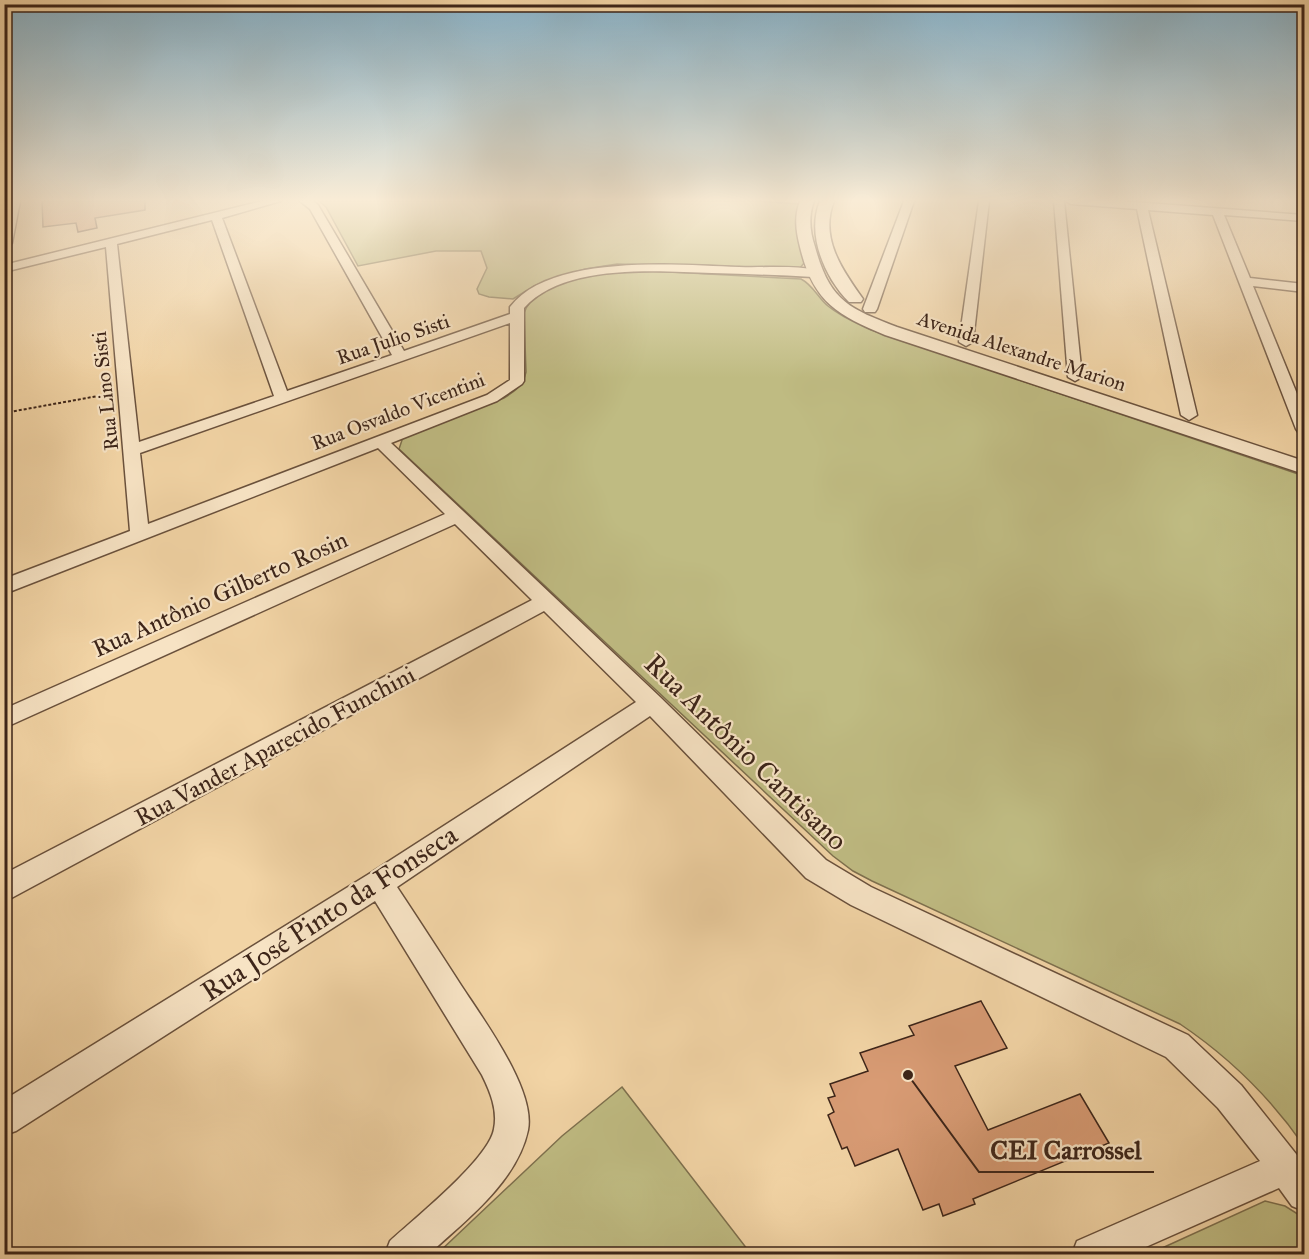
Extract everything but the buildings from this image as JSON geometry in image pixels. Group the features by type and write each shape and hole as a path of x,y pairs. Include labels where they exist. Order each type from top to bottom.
{"street":[{"path":"4,269 44,260"},
{"name":"Rua Lino Sisti","path":"113,260 140,534"},
{"path":"232,260 282,398"},
{"path":"344,260 400,356"},
{"name":"Avenida Alexandre Marion","path":"810,260 813,273 824,291 841,308 891,331 1305,468"},
{"name":"Avenida Alexandre Marion","path":"831,260 835,275 849,294 870,309 1305,452"},
{"path":"870,309 888,260"},
{"path":"966,342 976,260"},
{"path":"1064,260 1075,377"},
{"path":"1154,260 1189,415"},
{"path":"1236,260 1305,429"},
{"path":"517,316 518,307 528,295 567,279 614,268 813,273"},
{"path":"1245,281 1305,288"},
{"name":"Rua Julio Sisti","path":"132,450 517,316"},
{"name":"Rua Osvaldo Vicentini","path":"4,587 492,398 517,381 519,373 517,316"},
{"name":"Rua Antônio Cantisano","path":"380,441 652,704 816,869 861,896 1178,1046 1207,1070 1295,1180"},
{"name":"Rua Antônio Gilberto Rosin","path":"4,719 456,516"},
{"name":"Rua Vander Aparecido Funchini","path":"4,890 545,602"},
{"name":"Rua José Pinto da Fonseca","path":"4,1119 379,883 652,704"},
{"path":"379,883 493,1064 504,1083 510,1107 511,1130 505,1148 487,1172 403,1254"},
{"path":"1090,1254 1295,1180"}],"path":[{"path":"4,412 126,391"}],"shaded area":[{"path":"355,260 390,260 358,266"},
{"path":"484,260 803,260 804,263 800,268 617,264 585,269 549,280 513,299 479,294 477,289 487,268"},
{"path":"633,270 801,279 833,310 871,330 1304,476 1304,1146 1248,1079 1180,1024 872,881 853,871 833,856 399,449 403,437 504,398 518,388 526,372 524,313 531,302 542,293 572,280"},
{"path":"622,1087 751,1254 437,1254 562,1136"},
{"path":"1265,1201 1285,1206 1304,1218 1304,1254 1149,1254"}],"place":[{"name":"CEI Carrossel","path":"908,1075"}]}
